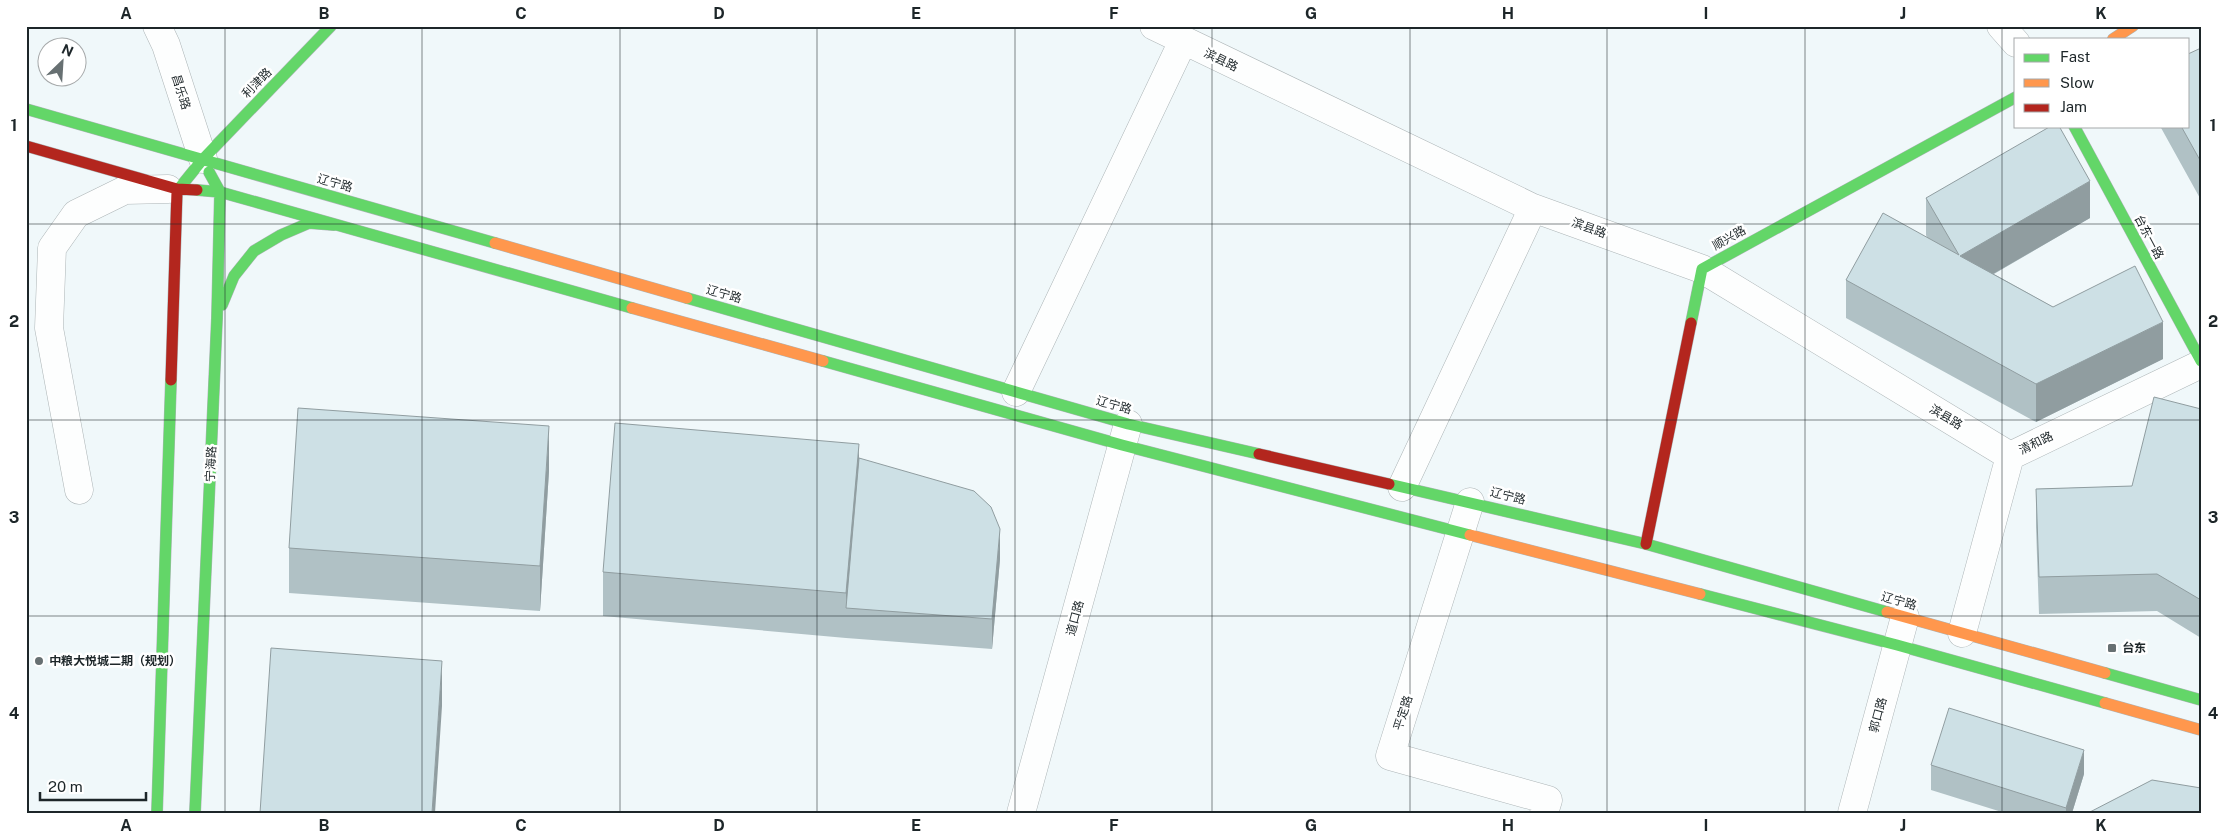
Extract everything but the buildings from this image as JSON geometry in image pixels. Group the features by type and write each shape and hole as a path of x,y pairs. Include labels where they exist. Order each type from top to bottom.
{"main road":[{"name":"利津路","path":"203,159 331,26"},
{"path":"2115,38 2133,26"},
{"name":"顺兴路","path":"1702,269 2014,98"},
{"name":"辽宁路","path":"26,109 1016,392 1125,434 1402,487 1646,544 2201,700"},
{"name":"台东一路","path":"2075,128 2201,363"},
{"name":"辽宁路","path":"26,146 177,189 220,192 1125,434 1461,532 1897,645 2201,730"},
{"path":"157,813 177,189 203,159"},
{"name":"宁海路","path":"195,813 217,318 220,192 203,159"},
{"path":"217,318 234,276 254,251 281,235 309,224 343,226"},
{"path":"1646,544 1702,269"}],"street":[{"name":"昌乐路","path":"157,26 166,45 203,159"},
{"name":"滨县路","path":"1154,26 1533,208 1702,269 2010,456"},
{"path":"2001,26 2014,41"},
{"path":"1016,392 1183,41"},
{"path":"79,490 49,328 52,248 76,214 125,190 177,189"},
{"path":"1402,487 1533,208"},
{"name":"清和路","path":"1962,633 2010,456 2201,363"},
{"name":"道口路","path":"1021,813 1125,434"},
{"name":"平定路","path":"1470,502 1390,756 1548,800 1544,813"},
{"name":"郭口路","path":"1852,813 1905,617"}],"traffic: fast":[{"path":"177,191 203,159 331,26"},
{"path":"1691,323 1702,269 2014,98"},
{"path":"26,109 495,243"},
{"path":"2075,128 2201,361"},
{"path":"195,813 217,318 220,192 209,172"},
{"path":"197,190 220,192 632,308"},
{"path":"222,305 234,276 254,251 281,235 309,223 334,225"},
{"path":"687,298 1128,424 1259,454"},
{"path":"823,361 1122,445 1470,535"},
{"path":"157,813 171,380"},
{"path":"1389,484 1646,544 1887,612"},
{"path":"1700,594 1897,645 2105,703"},
{"path":"2105,673 2201,700"}],"traffic: slow":[{"path":"2115,38 2133,26"},
{"path":"495,243 687,298"},
{"path":"632,308 823,361"},
{"path":"1470,535 1700,594"},
{"path":"1887,612 2105,673"},
{"path":"2105,703 2201,730"}],"traffic: jam":[{"path":"26,146 177,189 197,190"},
{"path":"171,380 177,191"},
{"path":"1646,544 1691,323"},
{"path":"1259,454 1389,484"}],"place":[{"name":"台东","path":"2112,648"},
{"name":"中粮大悦城二期（规划）","path":"39,661"}]}
